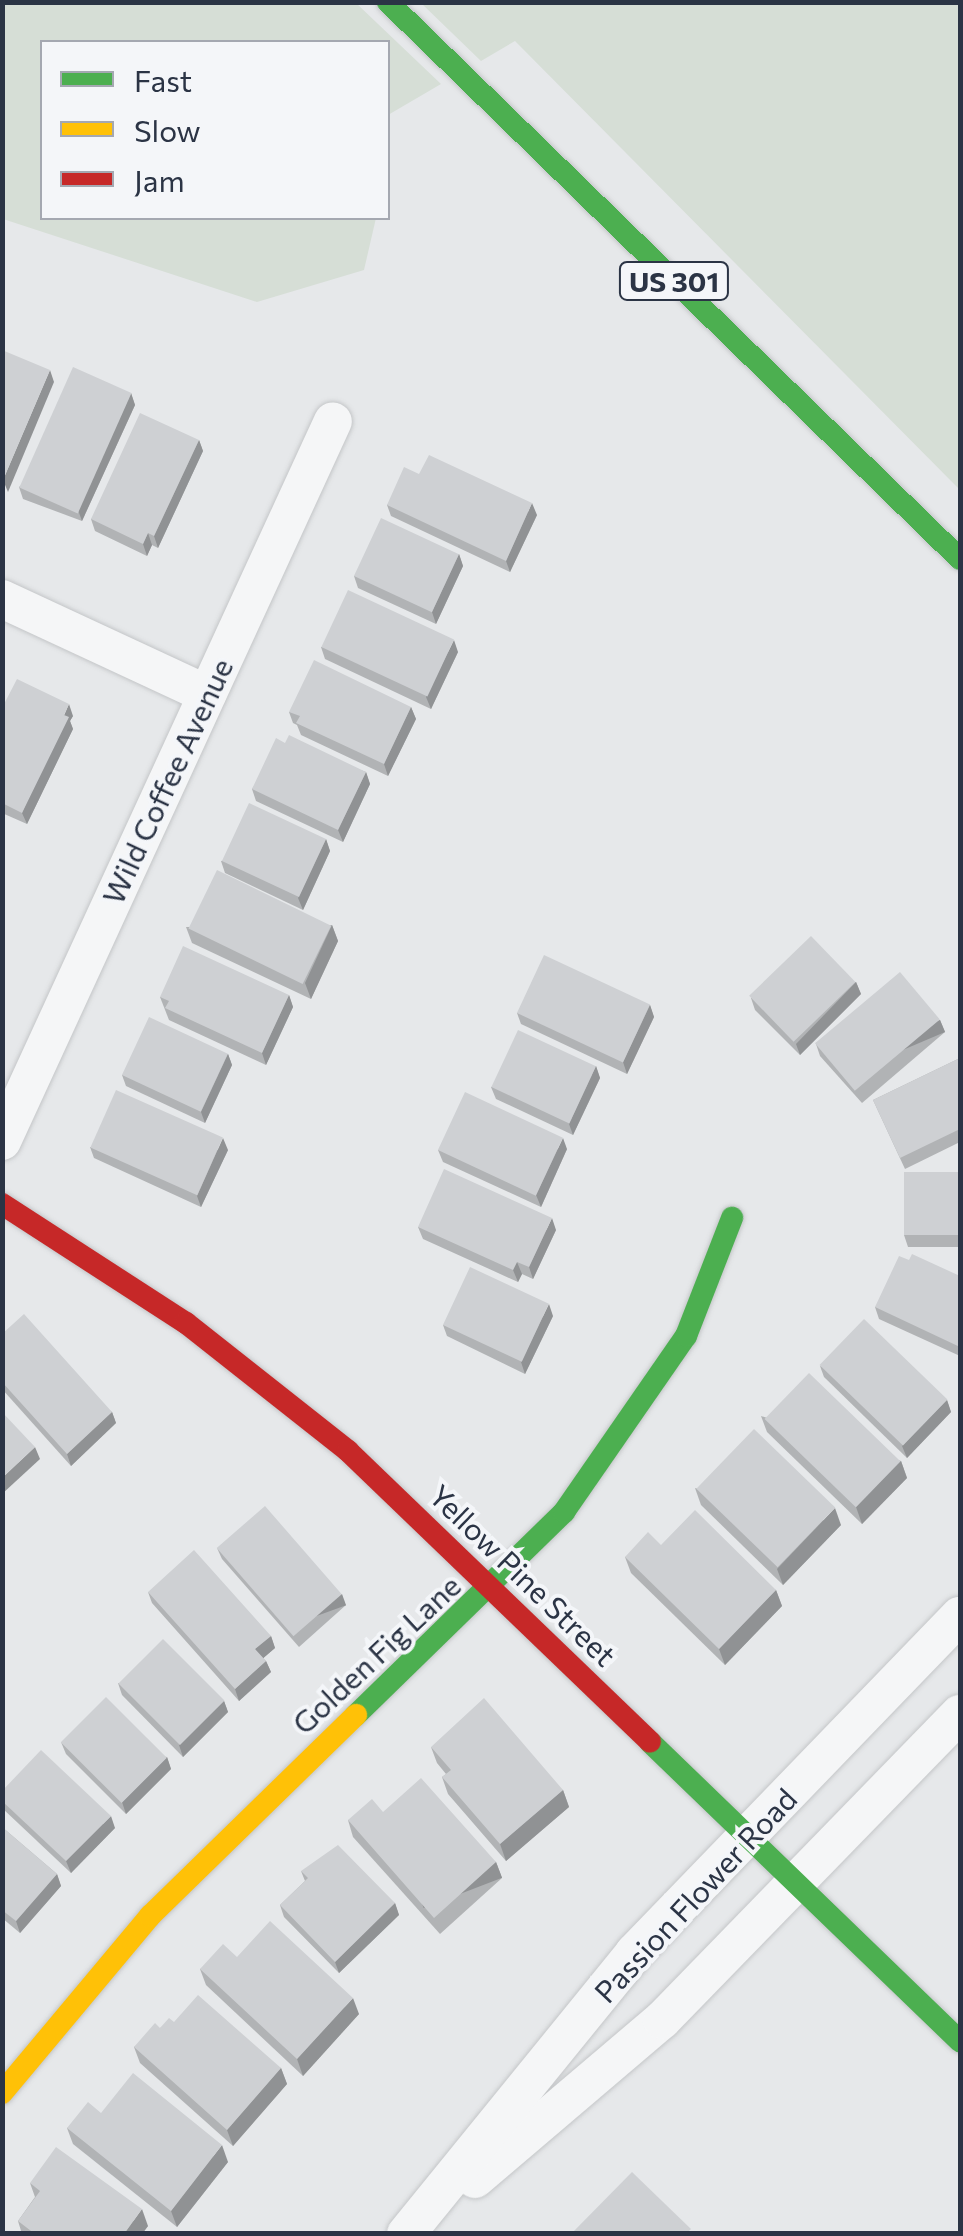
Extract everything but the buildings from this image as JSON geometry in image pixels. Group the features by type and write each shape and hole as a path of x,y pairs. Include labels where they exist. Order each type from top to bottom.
{"street":[{"name":"US 301","path":"388,2 960,558"},
{"name":"Wild Coffee Avenue","path":"2,1141 333,421"},
{"path":"2,600 207,694"},
{"name":"Yellow Pine Street","path":"2,1204 104,1266 261,1380 492,1586 960,2041"},
{"name":"Golden Fig Lane","path":"2,2093 150,1916 564,1512 668,1366 701,1303 732,1218"},
{"name":"Passion Flower Road","path":"409,2234 634,1953 960,1616"},
{"name":"Passion Flower Road","path":"409,2234 662,2020 960,1714"}],"shaded area":[{"path":"3,3 356,3 441,84 390,114 390,40 40,40 40,220 376,220 364,270 257,302 3,219"},
{"path":"421,3 960,3 960,490 515,41 481,61"}],"traffic: fast":[{"path":"388,2 960,559"},
{"path":"356,1715 564,1512 686,1336 732,1218"},
{"path":"650,1742 960,2041"}],"traffic: slow":[{"path":"2,2093 150,1916 356,1715"}],"traffic: jam":[{"path":"2,1204 186,1323 348,1451 650,1742"}]}
